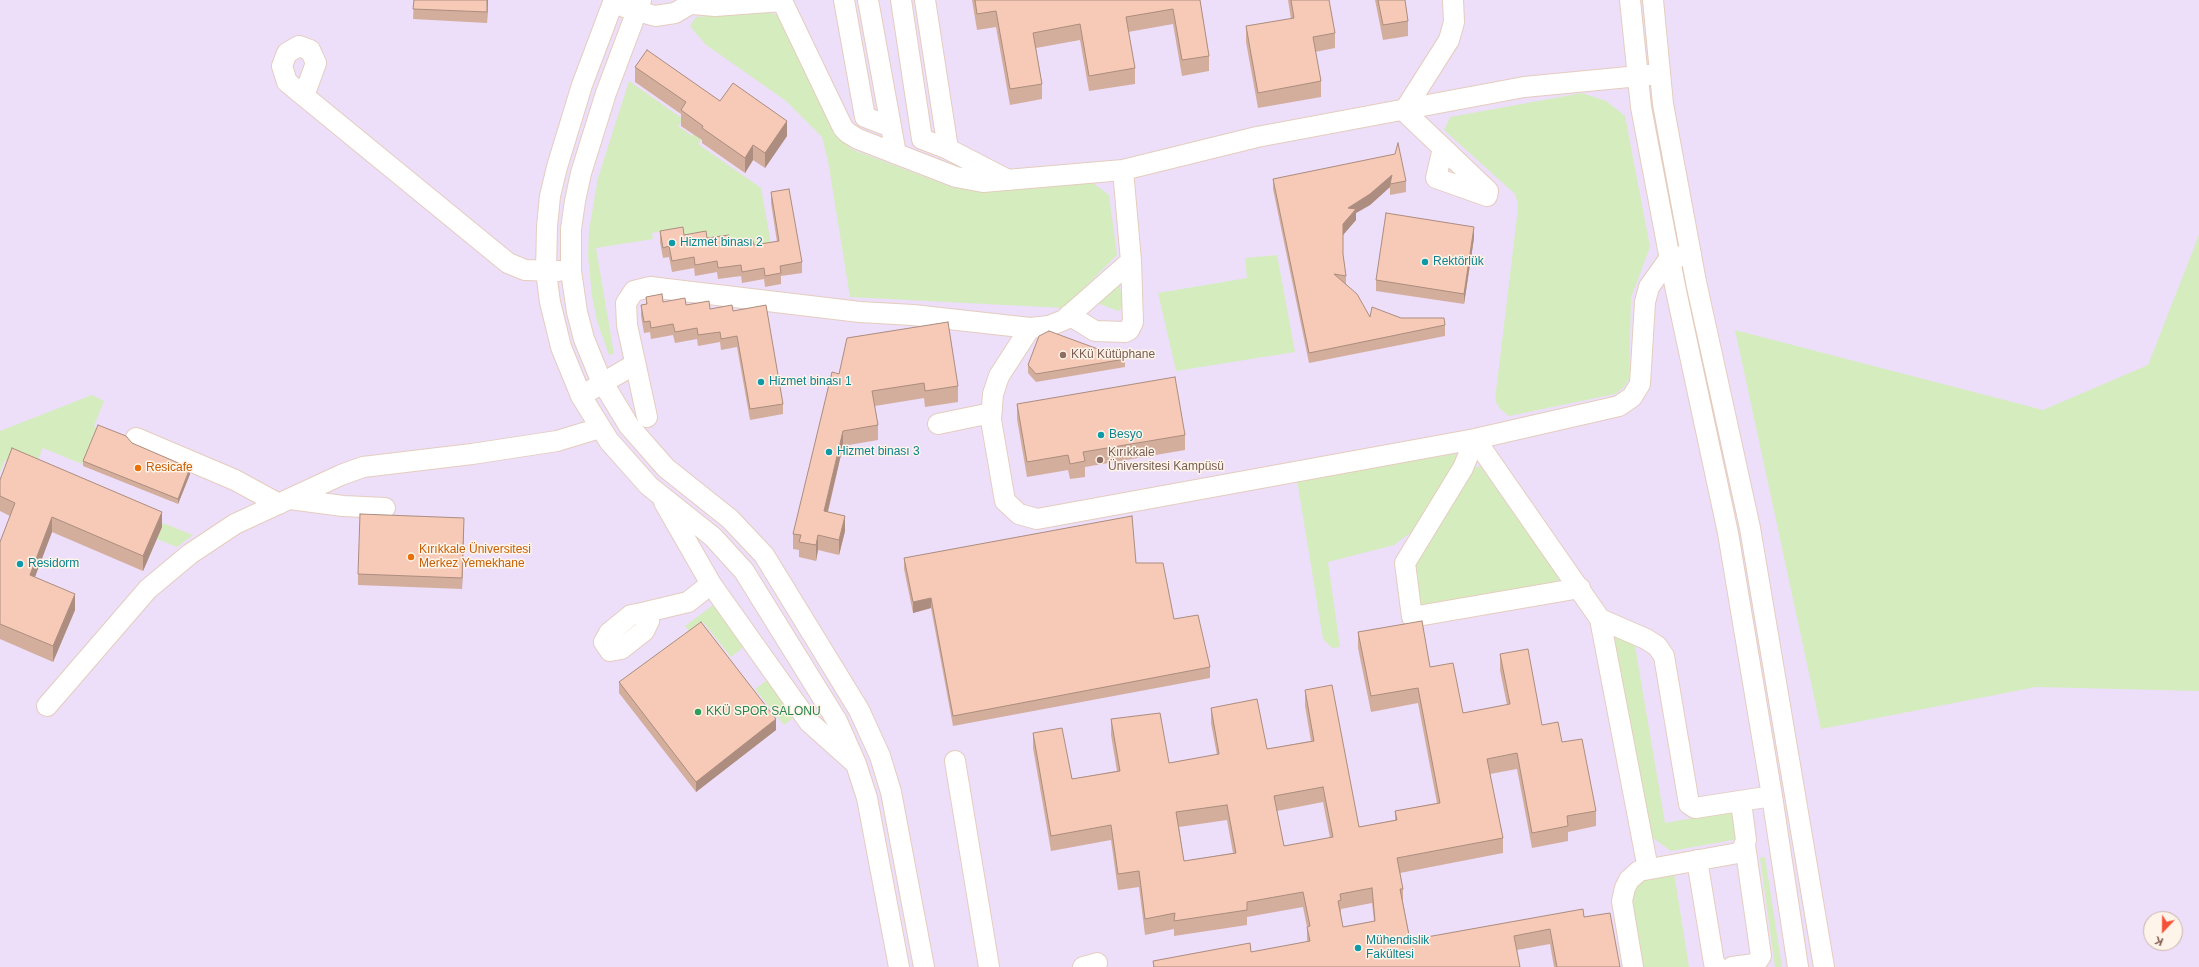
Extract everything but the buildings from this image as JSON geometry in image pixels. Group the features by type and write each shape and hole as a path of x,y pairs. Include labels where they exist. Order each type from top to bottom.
{"street":[{"path":"844,0 866,117 891,127"},
{"path":"868,0 896,154"},
{"path":"901,0 922,139 948,149 1008,180"},
{"path":"925,0 948,149"},
{"path":"1404,111 1449,40 1454,22 1453,0"},
{"path":"1630,0 1643,115 1669,259 1728,533 1771,788 1798,967"},
{"path":"1653,0 1660,74 1691,254 1750,528 1824,967"},
{"path":"899,967 867,798 856,764 826,700 751,579 713,537 661,496 628,464 600,428 581,396 566,361 556,332 546,272 546,227 553,182 582,85 614,1 639,6 656,16 675,13 695,2 715,6 782,1 843,128 858,139 896,154 967,180 987,182 1123,170 1257,137 1404,111 1524,87 1660,74"},
{"path":"639,6 606,93 578,187 572,229 571,271 580,326 589,352 603,384 629,426 656,458 730,519 764,555 856,704 880,756 891,792 924,967"},
{"path":"304,96 508,263 525,270 546,272 571,271"},
{"path":"1404,111 1443,148"},
{"path":"1069,315 1095,330 1126,332 1129,330 1133,322 1131,261 1123,170"},
{"path":"1030,328 1001,370 994,388 991,413 1005,501 1019,514 1037,519 1475,439 1619,406 1632,397 1640,384 1642,376 1646,297 1650,287 1669,259 1691,254"},
{"path":"648,417 627,325 626,303 634,292 650,287 860,312 913,315 1030,328 1055,324 1064,320 1131,261"},
{"path":"581,396 636,364"},
{"path":"938,424 991,413"},
{"path":"47,706 148,589 220,534 284,501 364,468 557,441 600,428"},
{"path":"136,438 284,501 385,508"},
{"path":"1475,439 1463,468 1406,563 1412,617 1580,588"},
{"path":"1475,439 1580,588 1600,619 1648,869"},
{"path":"661,496 711,584 809,722 856,764"},
{"path":"642,613 688,602 711,584"},
{"path":"1600,619 1646,639 1657,646 1664,656 1689,804 1695,808 1741,802 1793,776"},
{"path":"955,761 989,967"},
{"path":"1732,967 1755,964 1761,956 1745,845 1746,837 1741,802"},
{"path":"1633,967 1623,897 1627,884 1632,876 1639,871 1648,869 1738,853 1745,845"},
{"path":"1697,860 1714,964 1718,967"}],"shaded area":[{"name":"Kırıkkale Üniversitesi Kampüsü","path":"0,0 2199,0 2199,967 0,967"}],"green space":[{"path":"760,11 778,15 830,124 851,149 954,188 1007,188 1090,181 1109,195 1117,255 1064,308 850,297 828,161 822,137 786,101 705,44 690,26 696,17"},
{"path":"629,81 683,119 678,126 692,136 697,128 705,134 698,144 761,188 771,244 753,247 683,236 681,228 652,233 653,239 596,248 614,354 609,355 597,321 592,296 588,256 589,230 598,178"},
{"path":"1582,93 1606,101 1625,116 1650,247 1631,298 1629,379 1623,388 1615,394 1509,416 1500,409 1495,400 1518,208 1517,201 1515,194 1444,130 1450,117"},
{"path":"2199,235 2199,691 2036,687 1821,729 1735,330 2043,410 2148,365"},
{"path":"1277,255 1295,352 1176,371 1158,293 1247,278 1245,258"},
{"path":"1118,274 1123,307 1118,311 1097,303"},
{"path":"92,395 104,401 94,426 96,428 82,464 43,448 33,471 5,460 0,472 0,431"},
{"path":"1455,454 1458,456 1458,461 1418,527 1394,545 1328,562 1340,647 1332,648 1323,639 1297,480"},
{"path":"1480,466 1559,578 1556,585 1417,607 1412,569 1419,552 1474,468"},
{"path":"163,523 193,535 177,547 157,539"},
{"path":"716,603 746,645 731,657 703,622 690,632 685,626"},
{"path":"1614,631 1634,640 1665,823 1733,811 1738,839 1671,851 1646,833 1609,635"},
{"path":"770,678 797,715 784,725 755,689"},
{"path":"1765,857 1782,967 1775,967 1760,858"},
{"path":"1674,873 1689,967 1643,967 1631,901 1632,894 1641,880"}],"place":[{"name":"Hizmet binası 2","path":"672,243"},
{"name":"Rektörlük","path":"1425,262"},
{"name":"KKü Kütüphane","path":"1063,355"},
{"name":"Hizmet binası 1","path":"761,382"},
{"name":"Besyo","path":"1101,435"},
{"name":"Hizmet binası 3","path":"829,452"},
{"name":"Kırıkkale Üniversitesi Kampüsü","path":"1100,460"},
{"name":"Resicafe","path":"138,468"},
{"name":"Kırıkkale Üniversitesi Merkez Yemekhane","path":"411,557"},
{"name":"Residorm","path":"20,564"},
{"name":"KKÜ SPOR SALONU","path":"698,712"},
{"name":"Mühendislik Fakültesi","path":"1358,948"}]}
